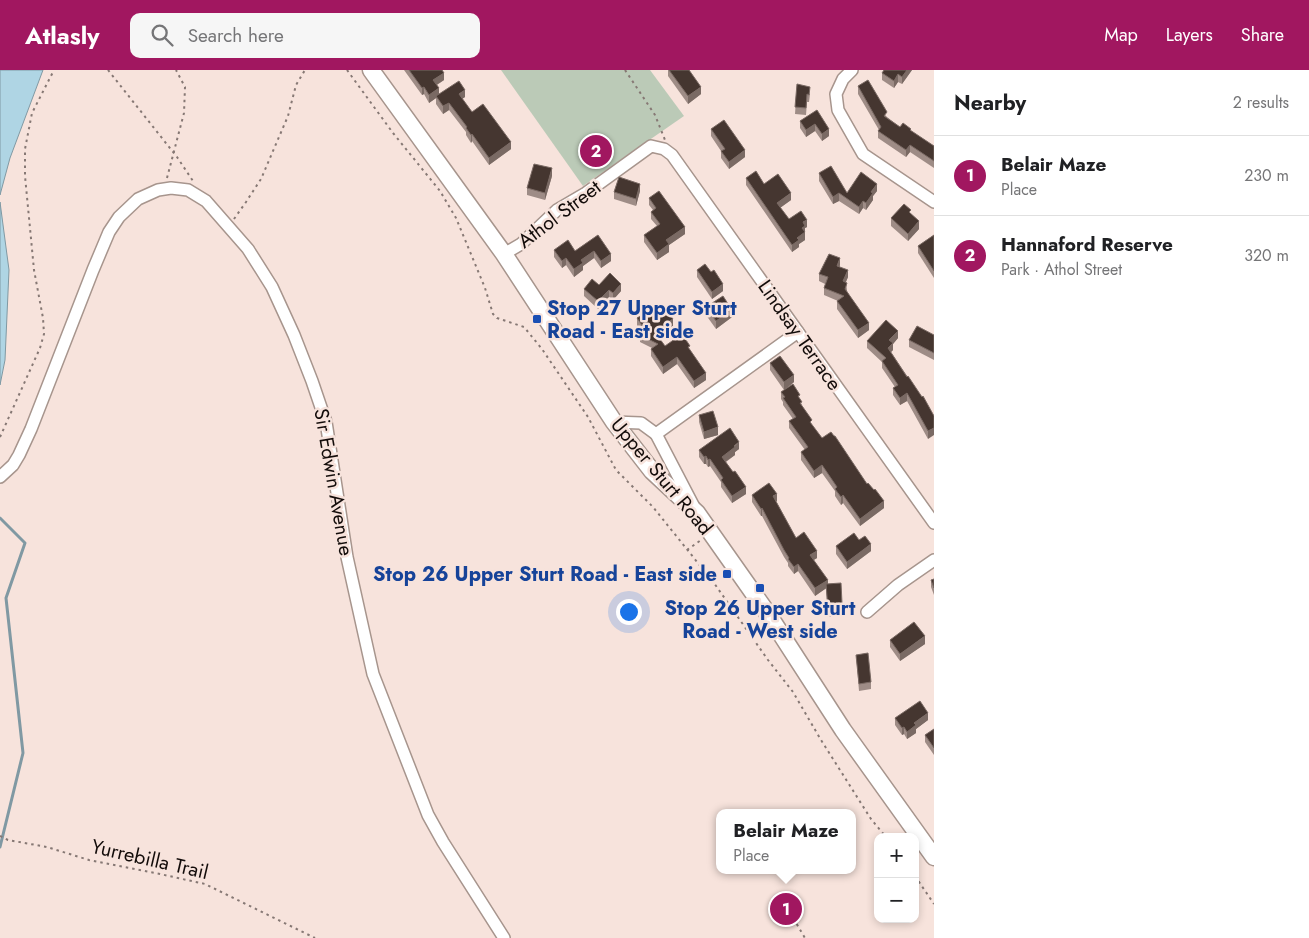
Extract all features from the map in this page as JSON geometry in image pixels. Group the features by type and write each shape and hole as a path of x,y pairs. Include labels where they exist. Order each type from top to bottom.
{"main road":[{"name":"Upper Sturt Road","path":"371,70 504,254 614,422 652,471 697,513 711,532 768,614 843,730 934,857"}],"street":[{"path":"852,70 843,79 836,94 838,110 863,154 934,202"},
{"name":"Athol Street","path":"504,254 521,244 557,210 586,193 651,146 664,149"},
{"name":"Lindsay Terrace","path":"664,149 672,155 934,523"},
{"name":"Sir Edwin Avenue","path":"0,477 13,465 31,430 92,270 109,232 119,216 138,199 161,189 188,190 206,202 248,250 272,287 294,335 326,422 347,557 373,674 428,815 442,842 504,938"},
{"path":"656,434 798,332"},
{"path":"614,422 641,423 656,434 697,513"},
{"path":"867,612 898,585 934,560"}],"path":[{"path":"0,437 40,348 44,334 34,270 25,176 25,149 32,113 54,70"},
{"path":"108,70 174,152 206,202"},
{"path":"161,189 168,175 184,113 185,87 176,70"},
{"path":"228,226 260,179 288,116 296,85 305,70"},
{"path":"347,70 393,134 440,191 456,218 485,288 493,314 497,318 524,327 542,348 588,417 616,470 653,507 714,583 793,692 821,740 871,818 883,833"},
{"path":"625,70 655,115 666,142 664,149"},
{"path":"687,550 711,532"},
{"name":"Yurrebilla Trail","path":"0,836 8,840 47,847 89,860 205,884 315,938"},
{"path":"916,878 934,904"},
{"path":"795,902 789,911 805,938"}],"green space":[{"path":"501,70 650,70 684,116 583,186"}],"water":[{"path":"0,70 43,70 10,158 0,195"},
{"path":"0,202 9,270 5,360 0,385"}],"building":[{"path":"409,70 442,70 444,73 433,80 439,88 429,95"},
{"path":"669,70 689,70 701,87 688,96"},
{"path":"884,70 907,70 902,77 898,74 894,81 882,73"},
{"path":"868,80 887,112 884,116 900,127 903,123 934,146 934,161 910,145 906,150 878,131 881,127 858,86"},
{"path":"459,81 465,90 459,94 472,112 483,104 511,142 489,158 449,103 443,106 436,96"},
{"path":"797,84 810,87 809,95 807,94 806,108 795,107"},
{"path":"817,110 829,129 822,134 815,124 806,130 800,121"},
{"path":"724,120 745,150 729,162 721,151 725,149 711,129"},
{"path":"534,164 552,168 545,193 527,188"},
{"path":"831,166 847,193 861,172 877,184 866,203 863,201 859,207 839,193 833,197 819,173"},
{"path":"756,171 764,184 778,174 791,193 777,203 789,219 801,211 807,220 803,222 805,226 802,228 805,232 792,245 746,178"},
{"path":"619,177 640,184 636,199 614,192"},
{"path":"659,191 685,227 666,240 669,244 657,253 644,235 660,224 651,212 656,208 649,198"},
{"path":"904,204 911,210 909,212 919,221 908,234 891,218"},
{"path":"598,235 611,254 601,261 594,251 581,260 583,263 574,269 566,258 562,261 554,250 568,240 575,251"},
{"path":"934,235 934,271 918,246"},
{"path":"829,254 840,258 837,266 848,270 843,281 847,283 845,289 869,323 858,330 837,301 844,296 824,288 828,277 819,274"},
{"path":"705,264 711,272 714,270 723,284 712,292 697,270"},
{"path":"610,273 621,284 613,293 609,290 598,301 584,289 592,279 599,285"},
{"path":"723,296 732,310 716,321 706,307"},
{"path":"652,308 658,317 667,311 673,319 654,331 665,346 682,334 690,346 688,347 706,373 694,381 677,357 663,367 651,349 658,344 640,335 644,328 637,318"},
{"path":"886,320 898,331 889,340 893,343 888,348 907,377 923,396 934,416 934,428 928,431 907,393 900,398 893,388 898,385 882,361 886,358 867,341"},
{"path":"917,326 934,335 934,353 909,340"},
{"path":"780,356 794,375 784,382 770,363"},
{"path":"793,384 800,395 798,396 802,402 800,403 812,420 810,422 822,438 831,432 835,436 867,484 875,489 884,501 860,519 843,495 841,497 835,489 837,487 822,465 814,471 801,452 808,447 789,421 796,417 781,392"},
{"path":"713,411 718,427 704,432 699,415"},
{"path":"730,428 739,442 722,457 746,487 732,496 710,459 708,460 706,456 704,457 699,450"},
{"path":"769,483 777,494 773,496 796,538 804,532 817,551 810,555 828,580 815,588 798,564 794,567 788,559 762,508 752,495"},
{"path":"854,533 859,540 865,536 871,544 847,562 836,546"},
{"path":"841,583 842,603 838,603 838,609 828,609 826,584"},
{"path":"914,622 925,636 900,654 890,640"},
{"path":"868,653 871,682 859,684 856,655"},
{"path":"920,701 928,713 914,723 916,725 907,732 895,718"},
{"path":"934,729 934,748 925,735"}],"waterway":[{"path":"0,518 25,543 6,598 23,753 0,847"}],"place":[{"name":"Hannaford Reserve","path":"596,151"},
{"name":"Stop 27 Upper Sturt Road - East side","path":"537,319"},
{"name":"Stop 26 Upper Sturt Road - East side","path":"727,574"},
{"name":"Stop 26 Upper Sturt Road - West side","path":"760,588"},
{"name":"Belair Maze","path":"786,909"}]}
